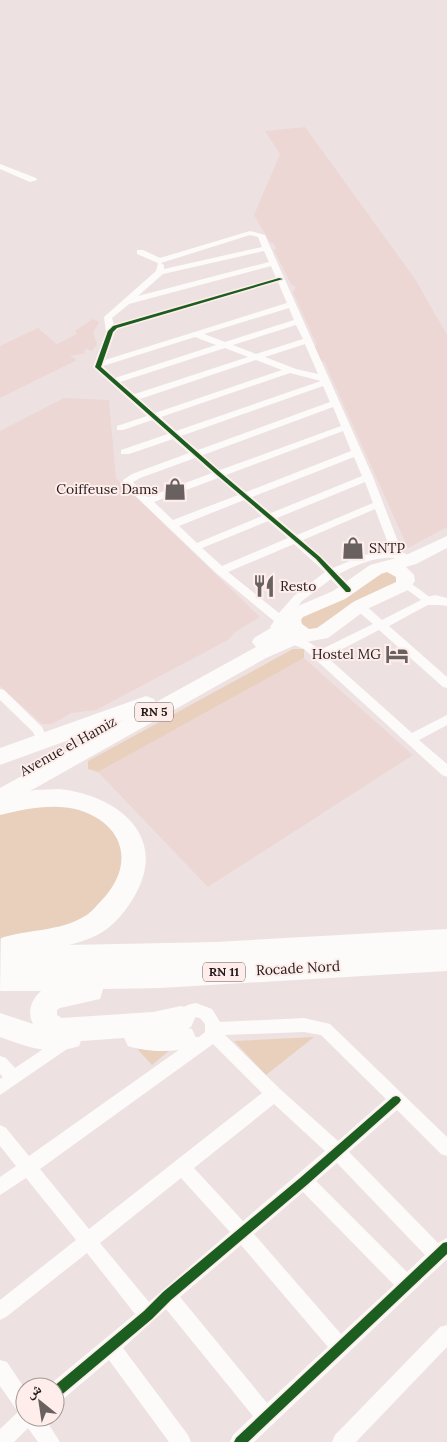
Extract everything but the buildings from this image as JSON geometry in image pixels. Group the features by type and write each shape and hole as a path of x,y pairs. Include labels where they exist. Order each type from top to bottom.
{"highway":[{"path":"284,628 299,612 325,602 348,590 373,570 447,541"},
{"path":"360,606 400,588 416,570 447,551"},
{"path":"384,567 399,570 406,581"},
{"name":"RN 5","path":"0,798 121,729 258,655 284,628 311,635 324,632 360,606"},
{"name":"Avenue el Hamiz","path":"0,783 256,646 284,628"},
{"path":"0,757 146,704"},
{"path":"0,806 22,800 50,798 66,798 91,805 112,816 120,823 130,838 135,857 131,882 124,895 95,923 60,936 0,948"},
{"name":"Rocade Nord","path":"0,958 225,952 447,940"},
{"name":"Rocade Nord","path":"0,980 160,977 447,960"},
{"path":"160,977 94,991 58,996 48,1001 44,1006 44,1020 51,1028 62,1030 153,1024 198,1032"},
{"path":"0,1025 24,1034 53,1040 70,1037 198,1032"}],"street":[{"path":"0,166 33,180"},
{"path":"140,252 159,261 250,233 261,235 379,504 405,556"},
{"path":"110,333 108,317 160,272 267,248"},
{"path":"194,250 196,255 206,262"},
{"path":"159,261 160,272"},
{"path":"126,302 274,263"},
{"path":"98,365 110,333 115,327 281,279"},
{"path":"98,365 291,301"},
{"path":"102,354 291,301"},
{"path":"114,381 300,321"},
{"path":"195,334 290,370 326,380"},
{"path":"133,398 308,340"},
{"path":"98,365 174,435 297,539 348,590"},
{"path":"120,428 290,370"},
{"path":"125,452 326,380"},
{"path":"336,403 136,476 126,482 220,572 284,628 320,656 447,772"},
{"path":"146,502 346,426"},
{"path":"171,525 357,452"},
{"path":"195,548 368,477"},
{"path":"220,572 379,504"},
{"path":"284,628 293,602 301,594 333,574 366,557 380,554 405,556"},
{"path":"406,581 427,602"},
{"path":"320,656 427,602 440,600 447,602"},
{"path":"360,606 447,684"},
{"path":"0,693 38,730 43,742"},
{"path":"410,739 447,719"},
{"path":"0,1188 198,1032 304,1025 325,1029 447,1148"},
{"path":"198,1032 274,1094 337,1151 442,1252 240,1442"},
{"path":"0,1088 55,1050 70,1037"},
{"path":"0,1063 14,1078"},
{"path":"0,1311 274,1094"},
{"path":"65,1385 111,1348 148,1316 167,1296 304,1181 396,1100"},
{"path":"0,1133 148,1316"},
{"path":"182,1167 242,1233 341,1348"},
{"path":"304,1181 407,1285"},
{"path":"167,1296 267,1418"},
{"path":"342,1442 447,1334"},
{"path":"111,1348 181,1442"},
{"path":"0,1369 15,1391"},
{"path":"0,1442 16,1427"},
{"path":"37,1427 44,1440"}],"shaded area":[{"path":"305,127 415,279 447,335 447,527 408,548 324,361 321,361 314,346 317,345 293,292 296,287 291,284 274,250 276,248 274,244 270,242 254,215 280,154 265,131"},
{"path":"93,319 99,322 93,333 97,344 92,351 86,349 84,351 86,353 70,356 77,360 0,398 0,346 38,328 57,344 77,334 75,331"},
{"path":"64,398 109,400 116,478 260,617 235,632 228,640 96,710 71,713 52,724 42,724 0,686 0,431"},
{"path":"382,571 396,573 397,583 351,603 318,628 307,630 298,620 349,596"},
{"path":"293,649 304,649 304,658 98,772 88,769 88,761"},
{"path":"304,658 413,755 208,887 98,772"},
{"path":"57,802 97,812 123,839 126,877 98,908 78,922 46,934 0,939 0,814"},
{"path":"314,1037 266,1075 234,1041"},
{"path":"130,1041 178,1043 152,1065"}],"cycle path":[{"path":"281,279 115,327 111,331 98,367 318,558 348,590"},
{"path":"65,1385 396,1100"},
{"path":"240,1442 447,1247"}],"place":[{"name":"Coiffeuse Dams","path":"175,489"},
{"name":"SNTP","path":"353,548"},
{"name":"Resto","path":"264,586"},
{"name":"Hostel MG","path":"397,654"}]}
